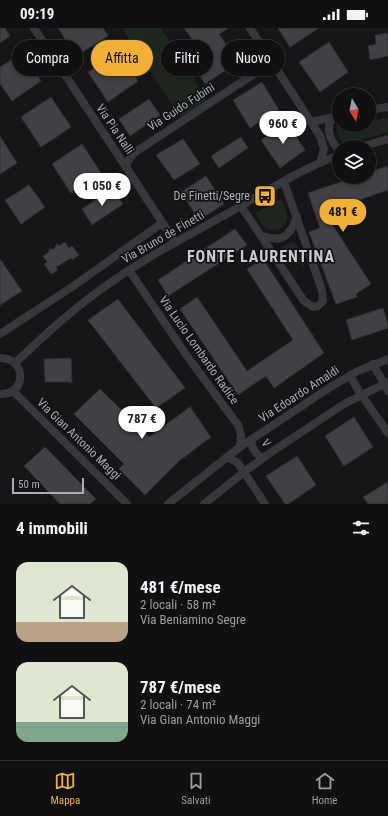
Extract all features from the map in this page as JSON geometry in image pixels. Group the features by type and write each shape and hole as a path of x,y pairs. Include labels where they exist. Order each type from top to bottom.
{"street":[{"name":"Via Pia Nalli","path":"34,28 173,239 173,244"},
{"path":"250,28 258,40"},
{"name":"Via Guido Fubini","path":"126,167 128,161 134,153 251,76"},
{"path":"281,76 320,136 323,145 320,163"},
{"path":"376,109 388,107"},
{"path":"311,122 332,117"},
{"path":"332,121 329,124 329,130 332,140"},
{"path":"376,143 388,139"},
{"name":"Via Bruno de Finetti","path":"15,363 86,300 129,270 284,182 332,158"},
{"path":"241,206 304,301 313,307 318,306 322,301 322,290 284,182"},
{"path":"262,236 274,239 284,237 291,230 297,218"},
{"name":"Via Bruno de Finetti","path":"0,334 72,287 162,223"},
{"name":"Via Lucio Lombardo Radice","path":"129,270 187,356 238,425 241,438 240,447"},
{"path":"0,358 5,358 15,363 20,372 21,378 17,387 13,391 6,394 0,394"},
{"name":"Via Edoardo Amaldi","path":"168,504 240,447 350,375 373,364 388,359"},
{"path":"204,504 263,458 344,404 361,394 386,386 373,364"},
{"path":"350,375 361,394 388,433"},
{"name":"Via Gian Antonio Maggi","path":"13,391 127,504"},
{"name":"V","path":"251,440 254,450 263,458"},
{"path":"227,457 238,463 265,504"}],"shaded area":[{"path":"122,28 161,28 169,40 161,40 161,76 192,76 207,100 180,117 153,76 153,40 130,40"},
{"path":"388,118 388,132 360,140 341,140 337,132 376,132 376,120"},
{"path":"281,199 285,207 287,217 285,224 280,229 269,230 263,225 256,214 257,212"},
{"path":"291,242 295,242 297,245 305,268 288,257 283,251 282,247"}],"building":[{"path":"0,28 5,28 10,36 0,43"},
{"path":"58,28 103,28 108,36 102,40 91,40 91,47 83,52 83,40 66,40"},
{"path":"184,28 229,28 219,34 223,40 221,40 221,73 205,84 200,76 213,76 213,40 193,40"},
{"path":"278,28 319,28 290,47"},
{"path":"388,33 388,56 370,60 368,46 376,44 375,35"},
{"path":"329,42 348,72 320,92 299,62"},
{"path":"12,59 12,76 38,76 41,81 12,101 0,84 0,67"},
{"path":"91,70 91,76 135,76 138,81 108,102 88,72"},
{"path":"262,82 279,110 250,128 233,100"},
{"path":"51,97 71,127 41,147 21,117"},
{"path":"149,99 160,115 130,136 119,119"},
{"path":"287,123 305,150 280,168 261,140"},
{"path":"0,136 17,163 0,174"},
{"path":"241,137 248,148 219,168 211,156"},
{"path":"183,139 200,164 174,180 156,155"},
{"path":"82,144 101,173 71,193 52,164"},
{"path":"388,166 388,190 324,212 371,284 356,294 357,297 336,304 309,232 320,228 308,193 334,184 376,184 376,170"},
{"path":"206,176 224,204 199,220 181,192"},
{"path":"29,185 45,207 21,224 5,200"},
{"path":"112,189 123,204 92,225 82,209"},
{"path":"235,229 247,245 168,296 158,280"},
{"path":"65,242 69,248 72,246 79,255 56,267 58,270 51,274 44,264 47,262 43,256 49,252 49,249 54,249 57,244 59,246"},
{"path":"0,259 22,291 0,305"},
{"path":"263,259 324,353 274,388 266,376 238,395 180,309 197,297 247,371 293,340 247,269"},
{"path":"118,299 185,388 156,408 88,320"},
{"path":"383,308 388,328 352,340 346,320"},
{"path":"71,358 72,382 45,382 44,359"},
{"path":"100,389 149,437 190,407 211,437 179,461 145,495 119,469 124,464 74,414"},
{"path":"354,417 373,447 344,466 325,436"},
{"path":"45,447 96,499 90,504 60,504 24,466"},
{"path":"297,456 316,485 288,504 285,504 266,476"},
{"path":"388,482 388,504 368,504 363,497"}],"place":[{"name":"De Finetti/Segre","path":"265,196"}],"district":[{"name":"FONTE LAURENTINA","path":"261,256"}]}
